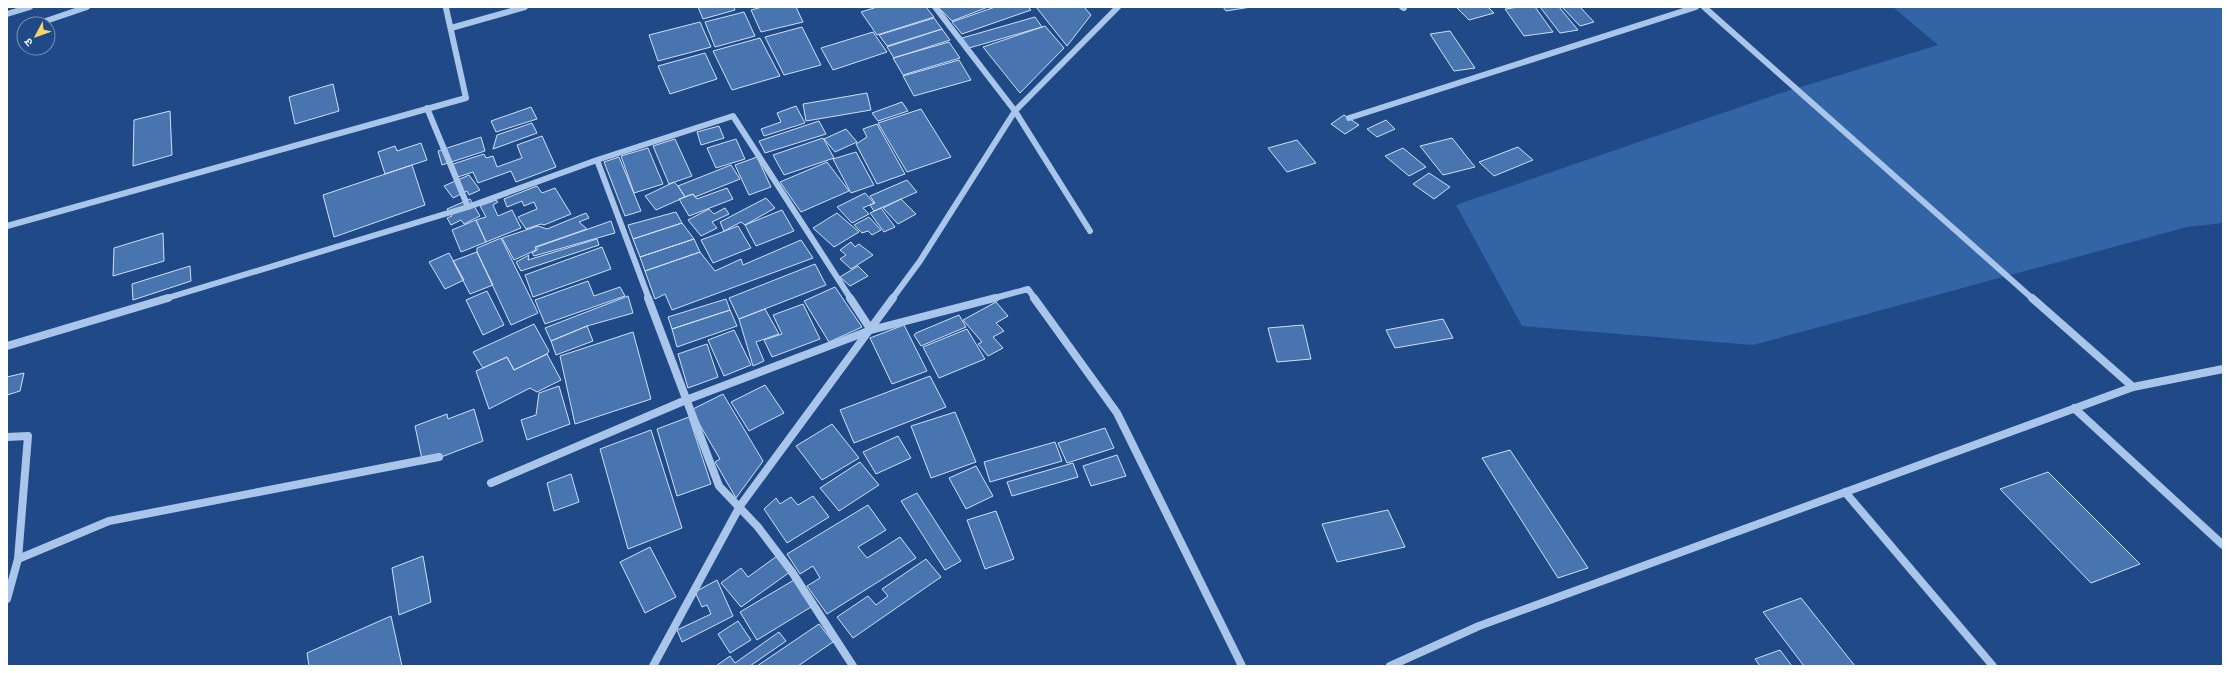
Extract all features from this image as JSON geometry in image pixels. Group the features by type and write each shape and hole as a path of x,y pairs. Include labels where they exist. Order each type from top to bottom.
{"street":[{"path":"7,14 30,7"},
{"path":"56,18 87,7"},
{"path":"451,28 525,7"},
{"path":"935,7 1015,110 1090,231"},
{"path":"653,666 740,506 871,330 920,261 1015,110 1118,7"},
{"path":"1349,118 1696,7"},
{"path":"1704,7 2133,387"},
{"path":"7,226 466,98 446,8"},
{"path":"427,108 468,208"},
{"path":"7,346 468,208 597,160 733,116 871,330"},
{"path":"597,160 686,400 720,486 740,506 783,558 825,618 854,666"},
{"path":"492,483 686,400 871,330 1028,289 1117,413 1242,666"},
{"path":"1390,666 1479,626 2074,408 2133,387 2223,369"},
{"path":"2074,408 2223,545"},
{"path":"7,437 28,436 18,559 7,599"},
{"path":"18,559 109,521 439,458"},
{"path":"1846,492 1993,666"}],"shaded area":[{"path":"1893,7 2223,7 2223,223 2187,227 1753,345 1522,326 1456,205 1781,93 1938,45"}],"building":[{"path":"698,7 734,7 735,10 703,19"},
{"path":"762,7 796,7 803,22 761,32 751,10"},
{"path":"877,7 926,7 934,17 877,35 861,12"},
{"path":"938,7 988,7 952,21"},
{"path":"995,7 1028,7 1031,10 962,34 952,22"},
{"path":"1036,7 1084,7 1091,15 1067,46"},
{"path":"1223,7 1251,7 1226,11"},
{"path":"1456,7 1488,7 1494,13 1469,20"},
{"path":"1535,7 1553,32 1524,36 1505,9"},
{"path":"1540,7 1559,7 1578,30 1560,33"},
{"path":"1562,7 1580,7 1594,22 1580,26"},
{"path":"744,12 755,36 715,47 705,22"},
{"path":"1035,17 1042,27 969,48 962,38"},
{"path":"934,18 942,29 887,46 879,35"},
{"path":"700,22 711,47 658,61 649,35"},
{"path":"1045,26 1064,48 1020,93 983,47"},
{"path":"802,27 821,65 784,75 765,37"},
{"path":"942,29 950,40 894,58 887,47"},
{"path":"1450,31 1475,68 1454,71 1430,34"},
{"path":"873,32 887,52 833,70 821,48"},
{"path":"760,38 780,76 732,90 713,51"},
{"path":"949,42 960,58 903,75 893,58"},
{"path":"705,53 717,79 670,94 658,66"},
{"path":"959,60 971,80 914,96 903,76"},
{"path":"333,84 339,111 295,124 289,97"},
{"path":"867,93 871,110 806,121 803,104"},
{"path":"902,102 908,111 878,121 872,113"},
{"path":"796,106 805,123 764,136 761,129 781,122 777,113"},
{"path":"531,107 537,119 496,132 491,121"},
{"path":"921,109 951,157 907,172 878,123"},
{"path":"170,111 172,155 133,166 134,120"},
{"path":"1344,115 1359,125 1345,134 1331,124"},
{"path":"1386,120 1395,129 1377,137 1367,129"},
{"path":"819,121 826,134 765,153 759,141"},
{"path":"532,123 537,133 493,149 497,135"},
{"path":"877,124 905,174 877,184 856,144 867,137 863,129"},
{"path":"719,126 724,138 701,145 697,132"},
{"path":"846,129 857,142 835,152 824,139"},
{"path":"542,136 556,167 516,182 511,171 478,183 473,172 458,177 453,164 484,154 486,158 493,156 497,167 522,158 517,145"},
{"path":"481,137 485,151 442,165 438,151"},
{"path":"823,138 834,158 784,175 773,155"},
{"path":"1452,138 1475,167 1443,175 1420,146"},
{"path":"675,139 692,176 669,184 653,146"},
{"path":"736,139 745,159 716,168 707,148"},
{"path":"1297,140 1316,163 1287,172 1268,148"},
{"path":"421,143 427,160 385,174 378,152 395,146 397,151"},
{"path":"1518,147 1533,160 1494,176 1479,162"},
{"path":"648,148 663,184 634,193 621,156"},
{"path":"1403,148 1426,167 1409,176 1385,156"},
{"path":"856,152 874,185 851,193 833,159"},
{"path":"619,157 641,211 625,216 604,162"},
{"path":"757,157 771,187 749,195 735,165"},
{"path":"827,162 849,191 801,212 780,182"},
{"path":"412,165 425,205 334,237 323,195"},
{"path":"731,165 740,179 695,197 693,194 685,197 678,186"},
{"path":"1429,173 1450,187 1434,199 1413,184"},
{"path":"469,175 480,190 469,195 467,191 453,198 444,186"},
{"path":"907,180 917,192 874,211 870,205 875,203 870,196"},
{"path":"674,182 685,197 656,210 645,196"},
{"path":"537,186 542,193 555,188 571,214 544,225 541,224 526,229 518,217 537,209 534,202 524,206 522,201 507,207 504,199"},
{"path":"727,188 733,199 689,216 679,199 693,194 697,199"},
{"path":"865,193 874,203 863,208 869,214 852,223 837,207"},
{"path":"766,198 775,208 745,225 741,222 724,231 720,222"},
{"path":"470,199 480,216 464,224 461,220 451,225 447,218 452,216 447,209"},
{"path":"901,199 916,214 898,224 883,208"},
{"path":"496,200 498,202 493,205 498,216 512,210 521,228 486,242 476,220 486,217 480,206"},
{"path":"725,208 729,214 712,222 717,228 701,236 688,220 709,209 714,214"},
{"path":"881,208 895,227 884,232 870,213"},
{"path":"782,210 794,231 756,246 745,225"},
{"path":"676,212 682,223 633,239 628,225"},
{"path":"586,213 589,218 579,222 587,229 535,247 536,250 514,260 502,238 538,226 547,229"},
{"path":"837,213 859,232 834,247 813,228"},
{"path":"869,217 881,230 872,235 868,231 862,233 854,225"},
{"path":"476,220 486,242 461,252 452,230"},
{"path":"611,221 615,233 534,256 532,253 537,250 537,247"},
{"path":"682,223 694,239 640,257 633,239"},
{"path":"738,226 751,248 713,263 701,240"},
{"path":"163,233 164,261 113,276 114,248"},
{"path":"501,238 538,313 511,325 477,252 477,248"},
{"path":"597,239 599,245 521,271 516,262 529,255 528,260"},
{"path":"694,239 700,252 645,271 640,257"},
{"path":"801,240 813,258 672,310 665,294 655,299 645,271 700,252 715,271 741,259 743,265"},
{"path":"851,242 855,247 859,244 873,255 851,269 840,259 846,255 840,250"},
{"path":"602,247 611,269 533,297 525,275"},
{"path":"477,252 493,285 470,294 453,261"},
{"path":"449,253 464,280 445,289 429,262"},
{"path":"815,264 826,285 739,319 729,298"},
{"path":"190,266 191,281 133,300 132,284"},
{"path":"858,266 868,276 850,286 840,277"},
{"path":"588,281 594,296 620,287 625,296 545,324 535,300"},
{"path":"835,287 862,327 829,342 804,301"},
{"path":"487,291 504,325 483,335 466,300"},
{"path":"628,296 633,313 587,326 551,341 545,328"},
{"path":"726,299 730,310 672,329 668,317"},
{"path":"996,302 1008,316 996,323 1004,331 993,337 1003,348 988,356 978,344 982,342 963,320"},
{"path":"803,304 820,339 772,357 764,340 782,334 773,315"},
{"path":"765,309 779,334 756,342 764,361 753,366 739,319"},
{"path":"730,310 737,326 677,347 672,329"},
{"path":"959,315 966,327 921,346 914,335 916,333"},
{"path":"1443,319 1453,338 1395,348 1386,330"},
{"path":"534,324 549,351 547,354 514,370 507,357 483,368 473,352"},
{"path":"904,325 927,371 892,384 870,338"},
{"path":"1303,325 1311,359 1277,362 1268,328"},
{"path":"587,326 593,341 556,355 551,341"},
{"path":"967,329 985,359 939,378 923,347"},
{"path":"734,330 751,365 724,376 708,340"},
{"path":"633,332 651,399 575,424 560,356"},
{"path":"707,344 718,377 688,388 678,354"},
{"path":"547,354 561,380 537,392 530,388 489,409 476,371 507,357 514,370"},
{"path":"24,373 20,391 7,395 7,377"},
{"path":"930,376 946,407 854,443 840,410"},
{"path":"765,385 784,413 749,431 731,402"},
{"path":"559,386 570,424 527,440 521,420 536,415 539,393"},
{"path":"723,394 763,461 736,498 715,462 720,459 691,410"},
{"path":"474,409 483,441 423,464 415,426 447,414 448,419"},
{"path":"955,412 976,462 931,478 911,426"},
{"path":"689,417 711,484 677,496 657,429"},
{"path":"832,424 859,458 822,480 796,446"},
{"path":"1105,428 1114,448 1067,463 1058,443"},
{"path":"651,430 682,528 628,549 600,449"},
{"path":"898,436 911,458 876,474 863,452"},
{"path":"1055,442 1062,461 990,482 984,462"},
{"path":"1510,450 1588,568 1558,578 1482,458"},
{"path":"1117,455 1126,476 1091,486 1083,466"},
{"path":"860,462 879,485 839,511 820,488"},
{"path":"1073,463 1078,477 1012,496 1007,482"},
{"path":"976,466 993,496 966,509 949,478"},
{"path":"2048,472 2140,564 2091,583 2000,489"},
{"path":"571,474 579,502 554,511 547,483"},
{"path":"917,493 961,561 945,570 901,501"},
{"path":"813,496 829,517 787,543 764,509 776,498 780,504 791,497 798,505"},
{"path":"868,505 886,530 858,547 867,558 900,537 916,558 827,614 807,586 820,578 813,566 800,574 787,554"},
{"path":"1388,510 1405,547 1337,562 1322,524"},
{"path":"996,511 1014,559 985,569 967,520"},
{"path":"650,547 676,597 645,613 620,562"},
{"path":"423,556 431,602 399,615 392,568"},
{"path":"777,556 790,572 741,607 721,583 741,568 748,577"},
{"path":"926,559 941,577 853,638 837,617 868,596 876,605 888,596 882,589"},
{"path":"717,580 733,616 682,642 677,630 711,614 707,605 702,607 695,592"},
{"path":"794,580 811,607 757,640 740,612"},
{"path":"1801,598 1855,666 1804,666 1763,612"},
{"path":"391,616 402,666 309,666 307,653"},
{"path":"738,621 751,640 730,653 718,634"},
{"path":"819,624 833,642 798,666 757,666"},
{"path":"779,632 786,641 750,666 716,666 730,656 735,663"},
{"path":"1780,650 1792,666 1760,666 1755,659"}]}
